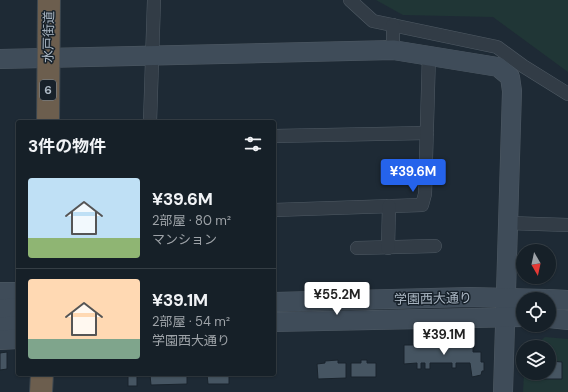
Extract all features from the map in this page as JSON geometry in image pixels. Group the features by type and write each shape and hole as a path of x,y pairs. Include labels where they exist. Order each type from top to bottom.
{"highway":[{"name":"水戸街道","path":"48,120 49,0"},
{"path":"41,392 42,376"}],"street":[{"path":"150,120 154,0"},
{"path":"350,0 373,21 498,47 523,66 568,94"},
{"path":"393,25 393,50"},
{"path":"0,59 393,50 429,54 498,67 510,77 512,91 506,298 514,317 503,392"},
{"path":"276,210 422,205 425,194 429,54"},
{"path":"276,136 427,133"},
{"path":"388,248 389,206"},
{"path":"508,222 568,226"},
{"path":"357,248 435,246"},
{"path":"0,292 11,317 0,340"},
{"path":"276,292 296,293 335,300"},
{"name":"学園西大通り","path":"276,302 516,298"},
{"path":"556,299 568,300"},
{"name":"学園西大通り","path":"276,322 514,317"},
{"path":"276,331 299,331 376,319"},
{"path":"556,319 568,320"}],"green space":[{"path":"376,0 568,0 568,72 493,17 403,15"},
{"path":"545,337 568,339 568,392 523,392 524,380 556,380 556,340 542,340"}],"building":[{"path":"404,345 473,345 473,352 481,352 481,362 484,362 484,371 482,371 481,375 472,377 470,363 456,363 456,368 452,368 452,363 430,363 430,369 425,369 425,363 421,363 421,369 417,369 417,363 404,364"},
{"path":"7,352 7,369 0,370 0,353"},
{"path":"338,360 338,363 346,363 346,378 318,379 317,364 325,363 325,361"},
{"path":"361,360 367,360 367,363 376,363 376,377 351,377 351,363 361,363"},
{"path":"556,362 562,362 562,379 556,379"},
{"path":"128,376 137,376 137,386 128,386"},
{"path":"150,376 187,376 187,384 151,385"},
{"path":"207,376 229,376 229,384 208,384"}]}
